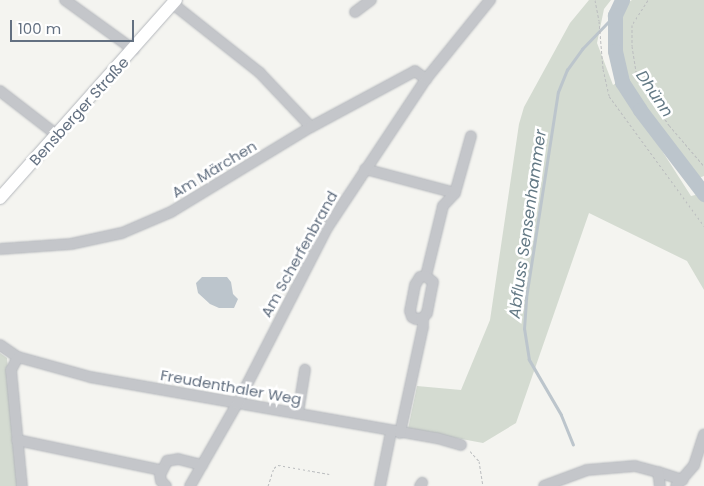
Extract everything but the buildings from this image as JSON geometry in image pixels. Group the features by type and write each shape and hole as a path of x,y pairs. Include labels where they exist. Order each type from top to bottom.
{"main road":[{"name":"Bensberger Straße","path":"0,198 134,50 174,2"}],"street":[{"path":"65,0 134,50"},
{"path":"355,12 371,0"},
{"name":"Am Scherfenbrand","path":"190,486 237,404 327,228 426,79 490,0"},
{"path":"174,2 260,73 311,127"},
{"name":"Am Märchen","path":"0,249 70,244 122,233 172,212 311,127 415,71 426,79"},
{"path":"0,91 57,135"},
{"path":"426,276 443,206 455,193 471,136"},
{"path":"365,169 455,193"},
{"path":"380,486 396,432 423,318 427,313 433,282 426,276"},
{"path":"423,318 412,317 410,311 417,280 426,276"},
{"name":"Freudenthaler Weg","path":"0,345 18,357 90,377 237,404 298,413 461,445"},
{"path":"18,357 11,370 22,486"},
{"path":"298,413 305,370"},
{"path":"17,440 162,470"},
{"path":"544,485 587,470 635,466 658,472 680,483 694,465 703,440"},
{"path":"166,486 160,478 162,470 168,461 173,459 202,465"},
{"path":"658,472 660,486"}],"path":[{"path":"595,0 599,21 603,69 609,96 704,226"},
{"path":"597,4 598,0"},
{"path":"648,0 632,25 632,46 637,78 669,125 704,166"},
{"path":"461,445 479,461 483,486"},
{"path":"268,486 274,468 278,465 330,474"}],"shaded area":[{"path":"589,0 611,0 604,9 597,43 613,85 618,82 691,196 704,193 704,290 687,261 589,213 516,423 483,443 408,429 417,386 461,390 490,320 519,124 524,107 570,23"},
{"path":"632,0 704,0 704,176 693,180 638,104 614,58 624,5"},
{"path":"202,277 227,277 231,282 233,294 238,299 234,308 219,308 210,304 198,293 196,283"},
{"path":"0,353 7,358 18,486 0,486"}],"waterway":[{"name":"Dhünn","path":"622,0 615,15 615,51 622,82 640,110 704,194"},
{"name":"Abfluss Sensenhammer","path":"573,445 561,415 529,360 524,329 526,298 558,92 567,70 582,49 615,15"}]}
